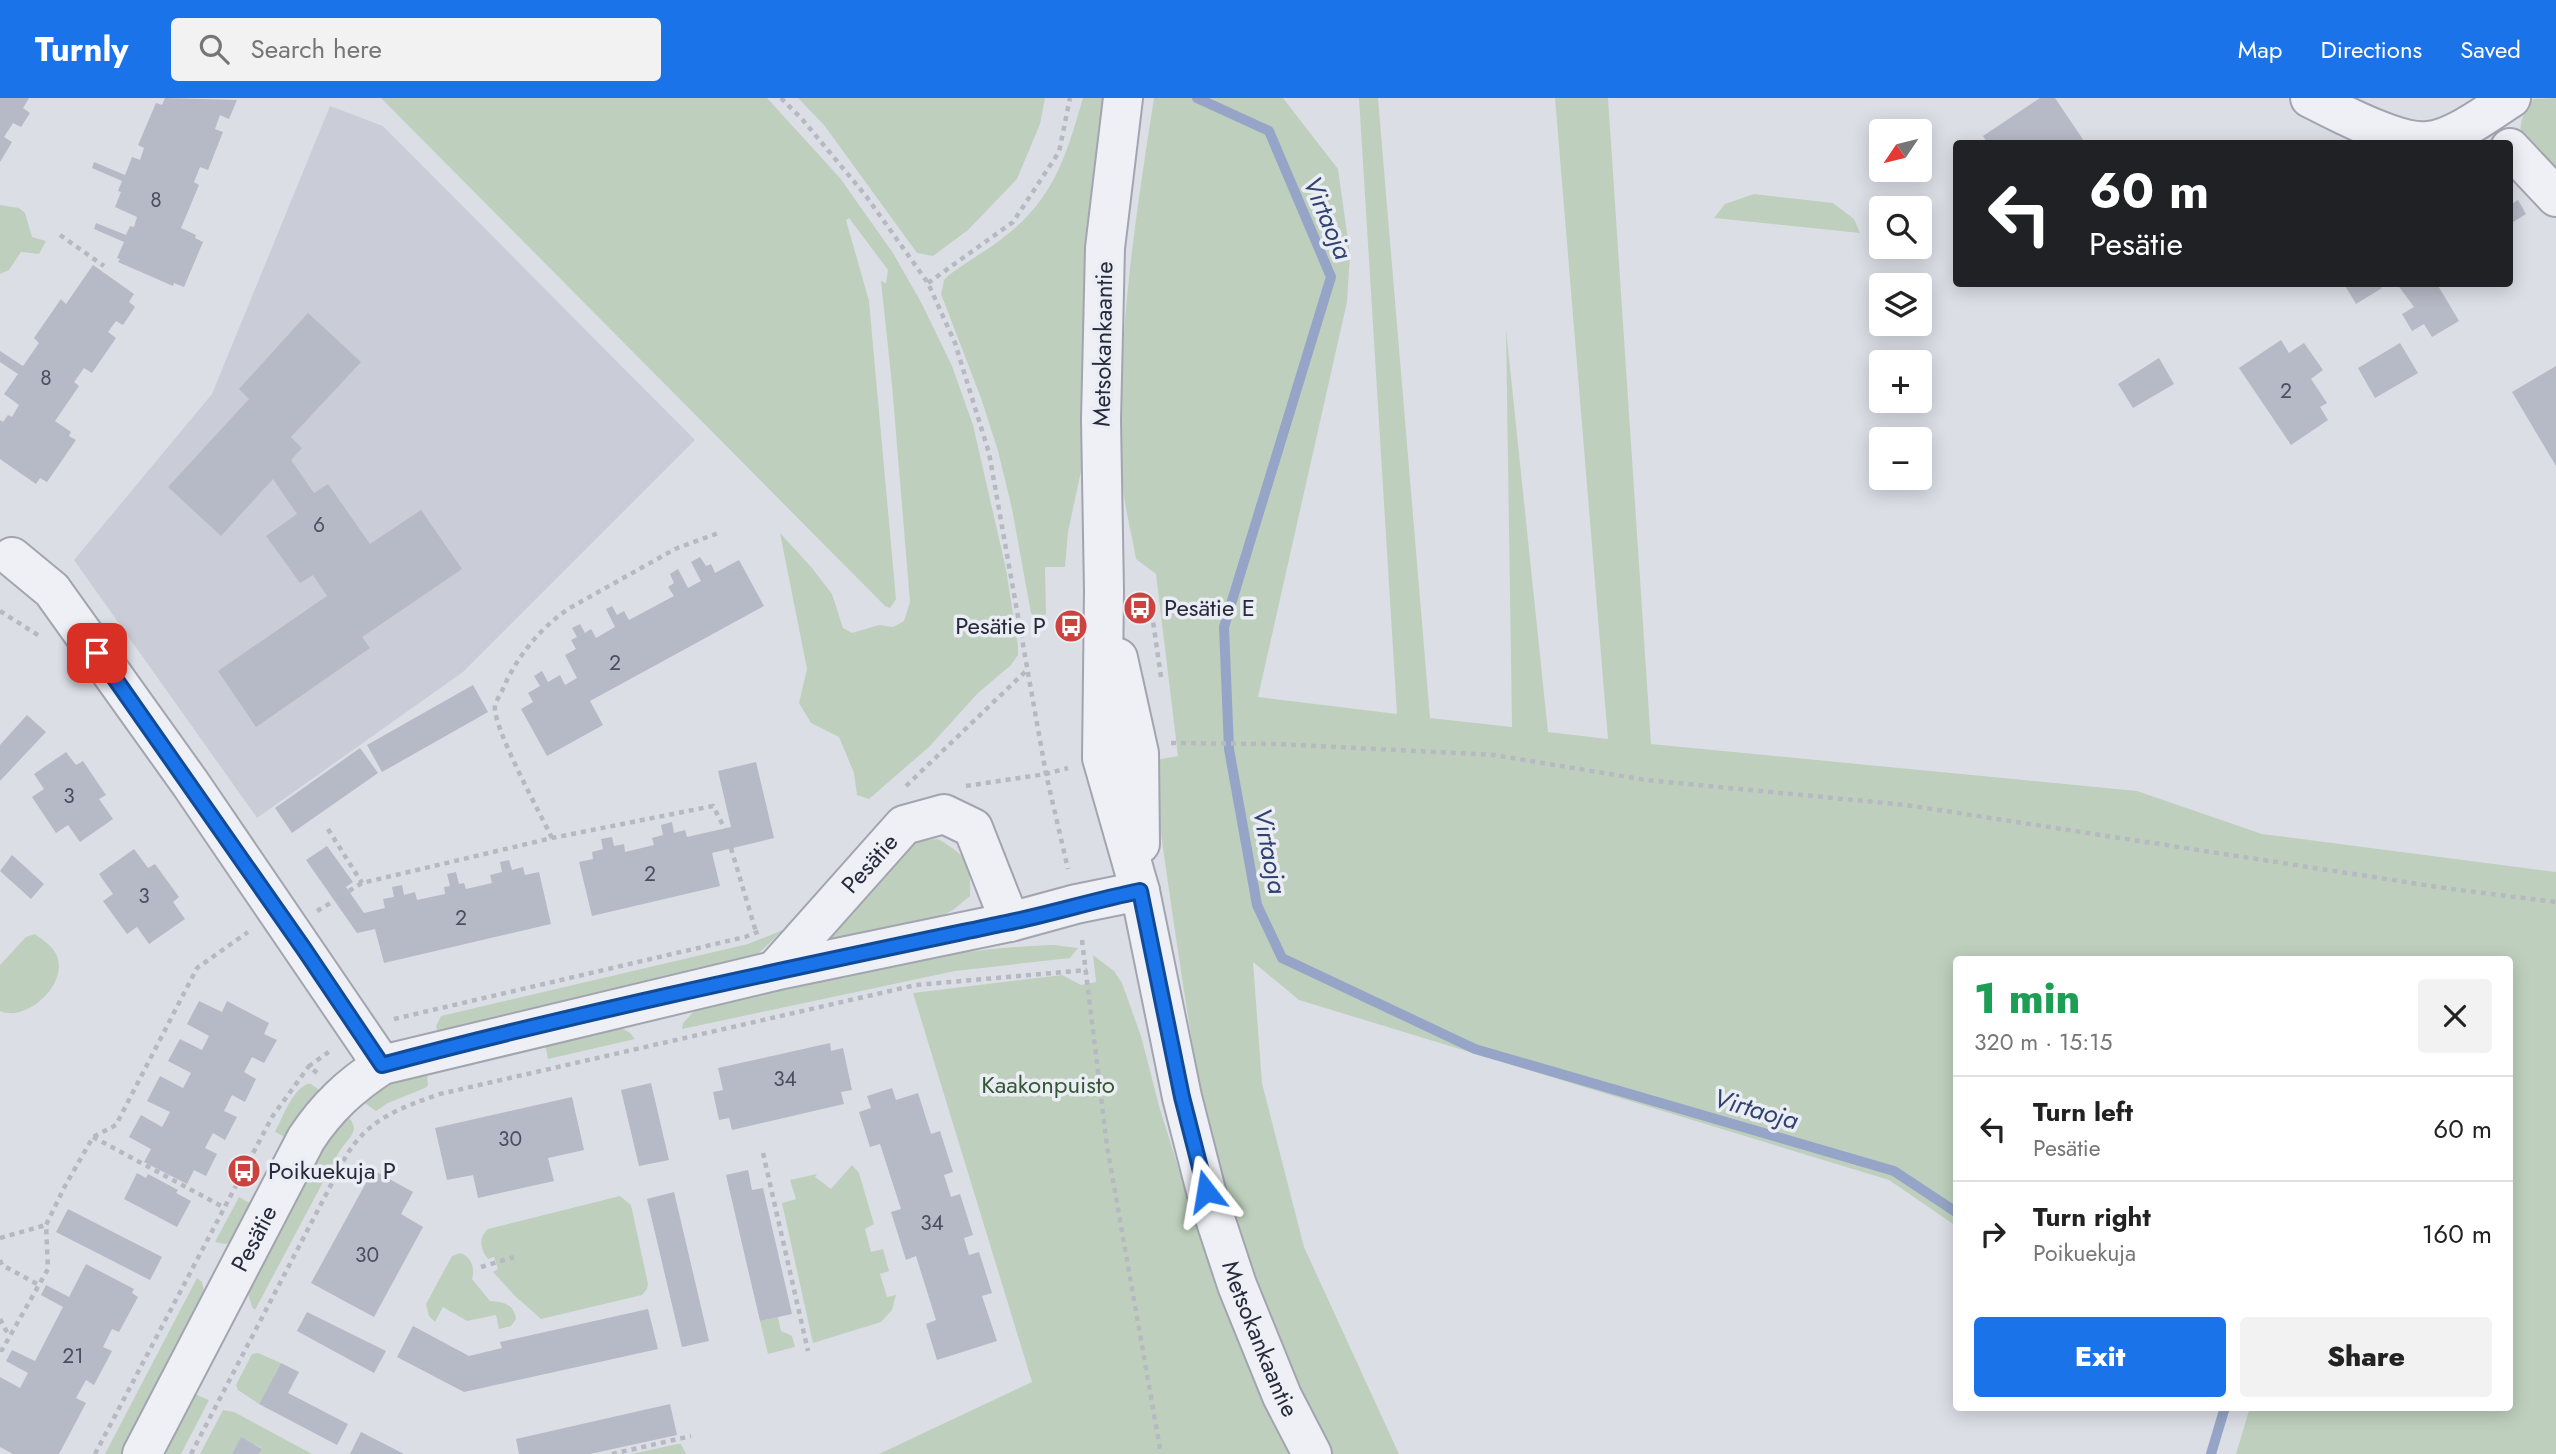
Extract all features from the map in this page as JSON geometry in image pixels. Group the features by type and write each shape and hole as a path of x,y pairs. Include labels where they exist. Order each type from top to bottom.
{"street":[{"name":"Metsokankaantie","path":"1123,98 1105,248 1101,421 1104,591 1139,753 1140,891 1182,1097 1206,1191 1242,1297 1282,1396 1312,1454"},
{"path":"2310,98 2395,136 2410,140"},
{"path":"2432,140 2501,119"},
{"path":"2513,151 2556,197"},
{"path":"12,556 52,590 190,783 382,1065"},
{"name":"Pesätie","path":"774,971 904,825 944,814 973,828 1010,922"},
{"name":"Pesätie","path":"142,1454 306,1139 340,1095 382,1065 774,971 1010,922 1140,891"}],"path":[{"path":"781,98 802,119 866,196 928,283 955,343 989,453 1046,774 1076,905 1087,970 1107,1146 1161,1454"},
{"path":"928,283 1013,222 1059,152 1070,98"},
{"path":"60,235 104,266"},
{"path":"552,838 500,728 495,707 511,670 533,640 552,620 568,609 676,550 721,532"},
{"path":"905,787 1028,669"},
{"path":"1171,743 1277,744 1494,755 1646,780 1906,806 2451,889 2556,902"},
{"path":"964,786 1046,774"},
{"path":"349,891 362,883 552,838 713,806 725,829"},
{"path":"328,829 362,883"},
{"path":"731,848 756,932"},
{"path":"95,1454 272,1117 309,1066 360,1031 394,1019 770,927"},
{"path":"0,1349 2,1350 48,1269 46,1225 93,1137 116,1125 197,968 250,931"},
{"path":"191,1454 349,1151 370,1125 380,1119 440,1094 916,985 1087,970"},
{"path":"309,1066 340,1095"},
{"path":"93,1137 225,1208"},
{"path":"763,1153 808,1351"},
{"path":"0,1238 46,1225"},
{"path":"481,1267 514,1257"},
{"path":"0,1260 2,1265 39,1285"},
{"path":"0,1319 9,1337"},
{"path":"612,1454 691,1436"}],"shaded area":[{"path":"330,106 383,126 695,440 463,672 257,818 74,560 212,394"}],"green space":[{"path":"381,98 767,98 840,178 893,253 922,304 952,366 973,425 1006,569 1018,655 1011,665 978,693 929,747 869,799 857,795 854,773 839,737 811,723 799,703 807,669 780,533 832,594 843,628 852,633 879,625 893,627 904,621 910,602 881,281 886,283 888,270 849,218 846,220 869,301 896,599 890,608 885,606"},
{"path":"798,98 1045,98 1040,124 1017,179 968,230 933,256 917,253 824,125"},
{"path":"1083,98 1106,98 1086,319 1081,471 1068,532 1065,567 1045,567 1046,614 1035,618 1031,613 1012,509 998,451 981,398 941,294 944,280 949,275 1017,226 1045,195 1063,160"},
{"path":"1154,98 1283,98 1338,169 1350,254 1347,302 1258,697 1397,714 1359,98 1378,98 1430,718 1512,727 1506,329 1548,732 1608,739 1555,98 1608,98 1651,744 2137,791 2262,834 2556,872 2556,1454 2236,1454 2249,1411 2513,1411 2513,956 1953,956 1953,1224 1889,1180 1299,1000 1253,962 1262,1083 1304,1247 1399,1454 1332,1454 1271,1321 1237,1228 1210,1133 1180,964 1150,761 1178,756 1156,574 1136,559 1124,495 1121,389 1139,194"},
{"path":"2556,98 2556,179 2529,153 2521,134 2521,124 2533,99"},
{"path":"1754,194 1833,203 1854,219 1860,233 1714,218 1725,204"},
{"path":"0,205 19,208 25,213 32,237 46,241 39,254 21,252 9,270 0,274"},
{"path":"938,839 955,850 965,861 970,875 970,896 953,910 934,920 827,943 912,841"},
{"path":"783,930 756,956 438,1033 436,1026 441,1016 748,944"},
{"path":"35,934 50,946 58,960 54,984 46,995 23,1011 0,1011 0,965 26,937"},
{"path":"1054,945 1078,948 1070,958 955,971 682,1029 683,1023 696,1009 874,968 964,952"},
{"name":"Kaakonpuisto","path":"1093,955 1114,971 1122,983 1141,1036 1159,1106 1217,1291 1264,1403 1290,1454 879,1454 1032,1382 913,993 1062,975 1081,985 1096,982"},
{"path":"619,1026 635,1039 548,1059 545,1043"},
{"path":"427,1071 428,1085 425,1088 388,1103 376,1111 362,1101 389,1082"},
{"path":"307,1084 319,1090 287,1138 275,1132 296,1093"},
{"path":"347,1115 354,1130 339,1152 255,1310 247,1290 322,1147"},
{"path":"852,1165 859,1173 874,1224 865,1229 871,1252 883,1249 889,1271 880,1274 887,1297 896,1295 892,1310 881,1322 813,1343 782,1203 796,1199 790,1180 817,1174 815,1177 831,1189"},
{"path":"620,1196 631,1205 648,1284 642,1295 541,1319 493,1272 498,1269 494,1257 488,1259 481,1244 488,1229"},
{"path":"239,1197 253,1205 231,1242 215,1242"},
{"path":"460,1253 470,1260 473,1267 472,1279 490,1301 511,1307 516,1319 511,1326 499,1329 496,1315 467,1321 443,1307 435,1322 429,1316 426,1304 452,1256"},
{"path":"197,1278 202,1282 205,1296 123,1454 105,1454"},
{"path":"778,1317 781,1331 792,1336 795,1347 768,1354 760,1321"},
{"path":"258,1353 281,1363 259,1404 238,1390 236,1385 252,1354"},
{"path":"197,1395 209,1400 181,1454 162,1454 192,1397"},
{"path":"223,1410 234,1412 312,1454 259,1454 262,1448 241,1438 232,1454 200,1454"},
{"path":"681,1444 686,1454 632,1454"}],"building":[{"path":"0,98 29,98 23,108 30,113 21,127 13,123 4,137 12,142 0,162"},
{"path":"165,98 237,100 229,119 220,115 215,129 223,132 208,170 200,167 194,182 199,185 181,228 196,235 195,238 203,242 184,287 174,283 173,286 118,262 120,259 117,258 124,242 94,229 96,223 126,235 130,226 134,227 137,217 115,207 122,181 92,168 94,162 125,175 132,157 140,160 144,148 138,145 156,103 162,105"},
{"path":"2040,98 2055,98 2083,140 1986,140 1983,136"},
{"path":"2518,200 2526,214 2513,222 2513,203"},
{"path":"93,265 134,294 129,302 135,307 123,325 116,321 108,332 116,338 92,373 84,368 74,382 79,386 55,421 71,432 69,436 76,440 47,482 40,478 36,484 0,459 0,420 3,422 8,415 12,417 19,405 4,394 18,374 0,362 0,351 23,366 39,343 34,338 61,299 66,304"},
{"path":"2346,287 2382,288 2356,304"},
{"path":"2399,287 2439,287 2459,321 2432,337 2424,324 2412,331 2402,314 2414,307"},
{"path":"308,313 361,362 291,437 302,448 291,460 314,493 328,484 370,544 421,510 462,569 362,637 370,648 256,727 218,671 327,596 313,575 300,583 266,536 297,514 273,479 221,536 168,487 249,399 239,389"},
{"path":"2281,340 2289,353 2304,343 2323,370 2311,379 2327,403 2320,407 2328,420 2291,445 2239,368"},
{"path":"2400,343 2418,373 2375,398 2358,368"},
{"path":"2159,358 2174,384 2133,408 2118,384"},
{"path":"2556,366 2556,466 2512,392"},
{"path":"700,557 706,566 711,564 715,573 739,560 764,606 590,701 603,725 547,756 521,709 533,702 528,693 540,686 534,676 542,671 548,682 560,675 565,685 577,678 565,655 576,649 571,640 577,637 572,628 580,624 585,633 591,629 596,638 615,627 606,609 612,606 617,615 624,611 629,620 674,596 668,587 674,583 670,574 678,569 688,588 701,581 691,562"},
{"path":"473,685 488,712 382,772 367,745"},
{"path":"27,715 46,732 0,781 0,745"},
{"path":"360,748 378,773 292,833 275,808"},
{"path":"66,752 76,765 83,761 106,795 99,799 113,819 80,842 68,825 56,833 32,797 44,789 34,774"},
{"path":"756,762 774,838 712,853 720,886 592,916 579,862 593,859 592,852 603,849 601,839 612,837 614,846 624,844 625,852 654,845 652,838 663,835 661,825 672,822 674,833 685,830 687,837 731,827 718,771"},
{"path":"327,846 353,882 346,887 364,913 385,908 383,899 394,897 392,887 402,885 404,895 415,892 417,900 445,894 444,887 450,886 447,874 456,872 459,884 464,883 466,889 492,883 490,875 502,872 500,862 509,860 512,870 523,867 525,875 539,872 551,924 384,963 375,929 357,933 306,860"},
{"path":"134,849 148,868 155,864 179,897 173,902 185,919 149,944 137,927 127,934 103,901 113,894 99,874"},
{"path":"12,855 44,884 31,899 0,871"},
{"path":"199,1001 222,1012 227,1001 269,1023 264,1034 277,1040 264,1063 252,1057 244,1072 256,1079 245,1102 232,1095 224,1111 237,1117 225,1140 213,1133 205,1148 217,1154 206,1176 194,1170 187,1184 144,1162 151,1149 129,1137 141,1115 162,1127 170,1112 147,1101 160,1076 183,1088 191,1073 168,1061 180,1039 202,1050 209,1036 187,1024"},
{"path":"830,1043 831,1051 843,1048 852,1090 841,1092 844,1104 732,1130 729,1118 719,1120 713,1092 723,1090 718,1068"},
{"path":"651,1083 669,1160 639,1166 621,1090"},
{"path":"892,1088 896,1100 918,1093 931,1134 940,1131 953,1172 944,1175 951,1197 960,1194 973,1235 964,1238 969,1255 979,1252 992,1293 982,1296 997,1341 937,1360 926,1324 936,1320 916,1256 906,1260 891,1212 901,1209 880,1144 870,1147 859,1112 871,1108 867,1096"},
{"path":"572,1097 584,1150 548,1158 554,1181 478,1198 473,1175 447,1180 435,1128"},
{"path":"373,1170 413,1192 401,1214 423,1227 374,1317 311,1283"},
{"path":"748,1170 752,1190 763,1188 792,1314 760,1321 726,1175"},
{"path":"137,1173 146,1178 148,1174 178,1190 176,1193 191,1201 177,1227 124,1199"},
{"path":"674,1192 709,1341 682,1347 647,1199"},
{"path":"68,1209 162,1257 150,1280 56,1232"},
{"path":"86,1264 134,1289 132,1293 138,1297 119,1332 112,1329 103,1347 112,1351 94,1385 86,1380 76,1398 86,1403 59,1454 13,1454 0,1447 0,1377 20,1388 28,1373 6,1361 12,1350 35,1361 63,1307 41,1295 46,1285 69,1297"},
{"path":"648,1309 658,1349 464,1392 397,1357 413,1326 469,1356 502,1348 500,1342"},
{"path":"307,1312 386,1351 374,1373 297,1331"},
{"path":"281,1363 299,1372 288,1393 348,1424 337,1445 259,1404"},
{"path":"670,1404 677,1435 590,1454 519,1454 516,1439"},
{"path":"361,1432 404,1454 350,1454"},
{"path":"241,1437 262,1449 259,1454 232,1454"}],"waterway":[{"name":"Virtaoja","path":"1197,98 1269,131 1331,277 1224,627 1229,749 1257,905 1282,958 1475,1049 1894,1171 1953,1210"},
{"name":"Virtaoja","path":"2211,1454 2224,1411"}],"place":[{"name":"Pesätie E","path":"1140,608"},
{"name":"Pesätie P","path":"1071,626"},
{"name":"Poikuekuja P","path":"244,1171"}],"route":[{"path":"97,653 190,783 382,1065 774,971 1010,922 1140,891 1182,1097 1206,1191"}]}
